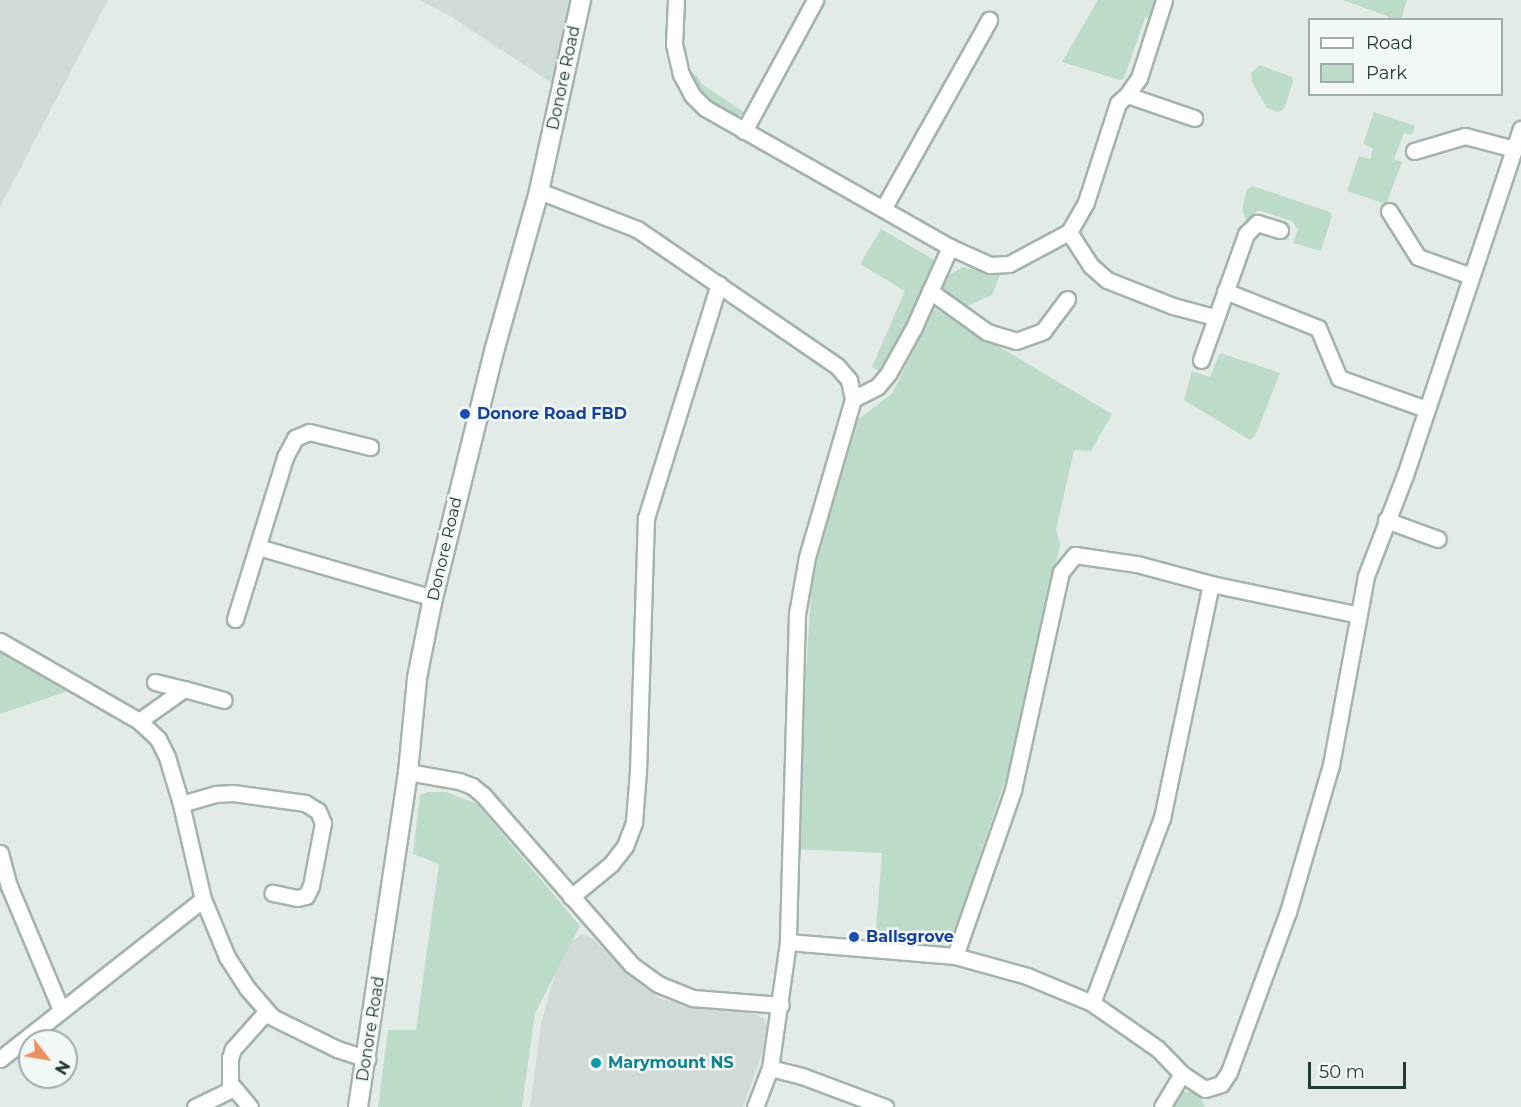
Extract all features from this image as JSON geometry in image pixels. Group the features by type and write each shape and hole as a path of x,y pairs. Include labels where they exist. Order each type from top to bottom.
{"street":[{"name":"Donore Road","path":"358,1107 367,1059 408,772 417,678 433,598 492,359 539,191 581,0"},
{"path":"676,0 674,44 681,74 692,95 705,108 950,248 990,266 1009,264 1068,232 1086,202 1118,103 1128,95 1139,78 1164,0"},
{"path":"744,131 815,0"},
{"path":"884,209 989,20"},
{"path":"1128,95 1194,118"},
{"path":"788,942 867,946 955,956 1027,976 1092,1003 1158,1049 1182,1074 1205,1089 1221,1084 1229,1072 1288,912 1331,765 1366,576 1405,475 1521,129"},
{"path":"1414,151 1465,136 1514,149"},
{"path":"539,191 637,230 837,366 849,380 853,399 807,557 797,614 788,942 781,1005 770,1068 755,1107"},
{"path":"1389,211 1418,257 1471,276"},
{"path":"1201,360 1214,317 1246,234 1257,223 1280,230"},
{"path":"1068,232 1090,266 1107,280 1173,306 1214,317"},
{"path":"853,399 877,387 888,374 914,327 950,248"},
{"path":"571,897 611,864 625,846 634,822 646,518 719,284"},
{"path":"930,291 987,332 1016,341 1043,331 1067,299"},
{"path":"1225,291 1318,328 1339,378 1426,409"},
{"path":"235,619 285,457 295,438 309,432 370,447"},
{"path":"1386,520 1438,539"},
{"path":"258,547 433,598"},
{"path":"955,956 1012,790 1061,572 1075,555 1137,564 1211,584 1359,615"},
{"path":"1092,1003 1162,818 1211,584"},
{"path":"0,641 139,721 158,739 167,757 182,804 203,899 227,957 266,1012 337,1049 367,1059"},
{"path":"155,682 225,700"},
{"path":"139,721 184,690"},
{"path":"408,772 459,781 472,786 632,964 658,984 693,998 781,1005"},
{"path":"182,804 215,794 233,793 305,803 318,811 323,824 311,886 306,896 297,898 273,893"},
{"path":"0,853 9,886 61,1010"},
{"path":"0,1059 203,899"},
{"path":"250,1107 230,1083 230,1058 233,1049 266,1012"},
{"path":"770,1068 802,1076 885,1107"},
{"path":"1162,1107 1182,1074"},
{"path":"195,1107 234,1088"}],"shaded area":[{"path":"0,0 108,0 0,207"},
{"path":"419,0 577,0 562,90 450,16"},
{"path":"583,934 593,939 637,982 661,999 755,1014 764,1019 768,1028 765,1045 743,1107 530,1107 541,1024 556,971 572,941"}],"green space":[{"path":"1098,0 1156,0 1149,19 1145,18 1124,78 1120,80 1062,62"},
{"path":"1343,0 1407,0 1401,18 1387,16"},
{"path":"1260,65 1292,77 1293,82 1284,109 1278,112 1267,108 1252,82 1251,73"},
{"path":"687,71 697,76 702,84 745,113 735,117 708,101 694,86"},
{"path":"1374,112 1415,126 1412,135 1404,133 1394,159 1402,162 1386,204 1347,191 1359,156 1370,159 1373,148 1363,144"},
{"path":"1253,186 1330,212 1332,216 1321,251 1293,243 1298,230 1292,221 1258,210 1247,222 1242,210 1247,189"},
{"path":"881,229 936,261 881,372 872,367 905,291 860,264"},
{"path":"963,267 1000,275 992,295 967,306 942,289 949,275"},
{"path":"934,308 1112,414 1091,451 1074,450 1056,530 1060,545 1010,766 952,939 942,945 875,940 882,853 795,849 812,579 857,420 892,394"},
{"path":"1220,353 1280,373 1255,436 1250,440 1184,400 1192,371 1210,377"},
{"path":"0,652 6,652 67,689 65,692 0,714"},
{"path":"428,792 446,792 477,804 580,926 535,1013 522,1107 378,1107 388,1030 416,1030 439,864 413,854 420,795"},
{"path":"1183,1092 1198,1093 1205,1107 1173,1107"}],"place":[{"name":"Donore Road FBD","path":"465,414"},
{"name":"Ballsgrove","path":"854,937"},
{"name":"Marymount NS","path":"596,1063"}]}
